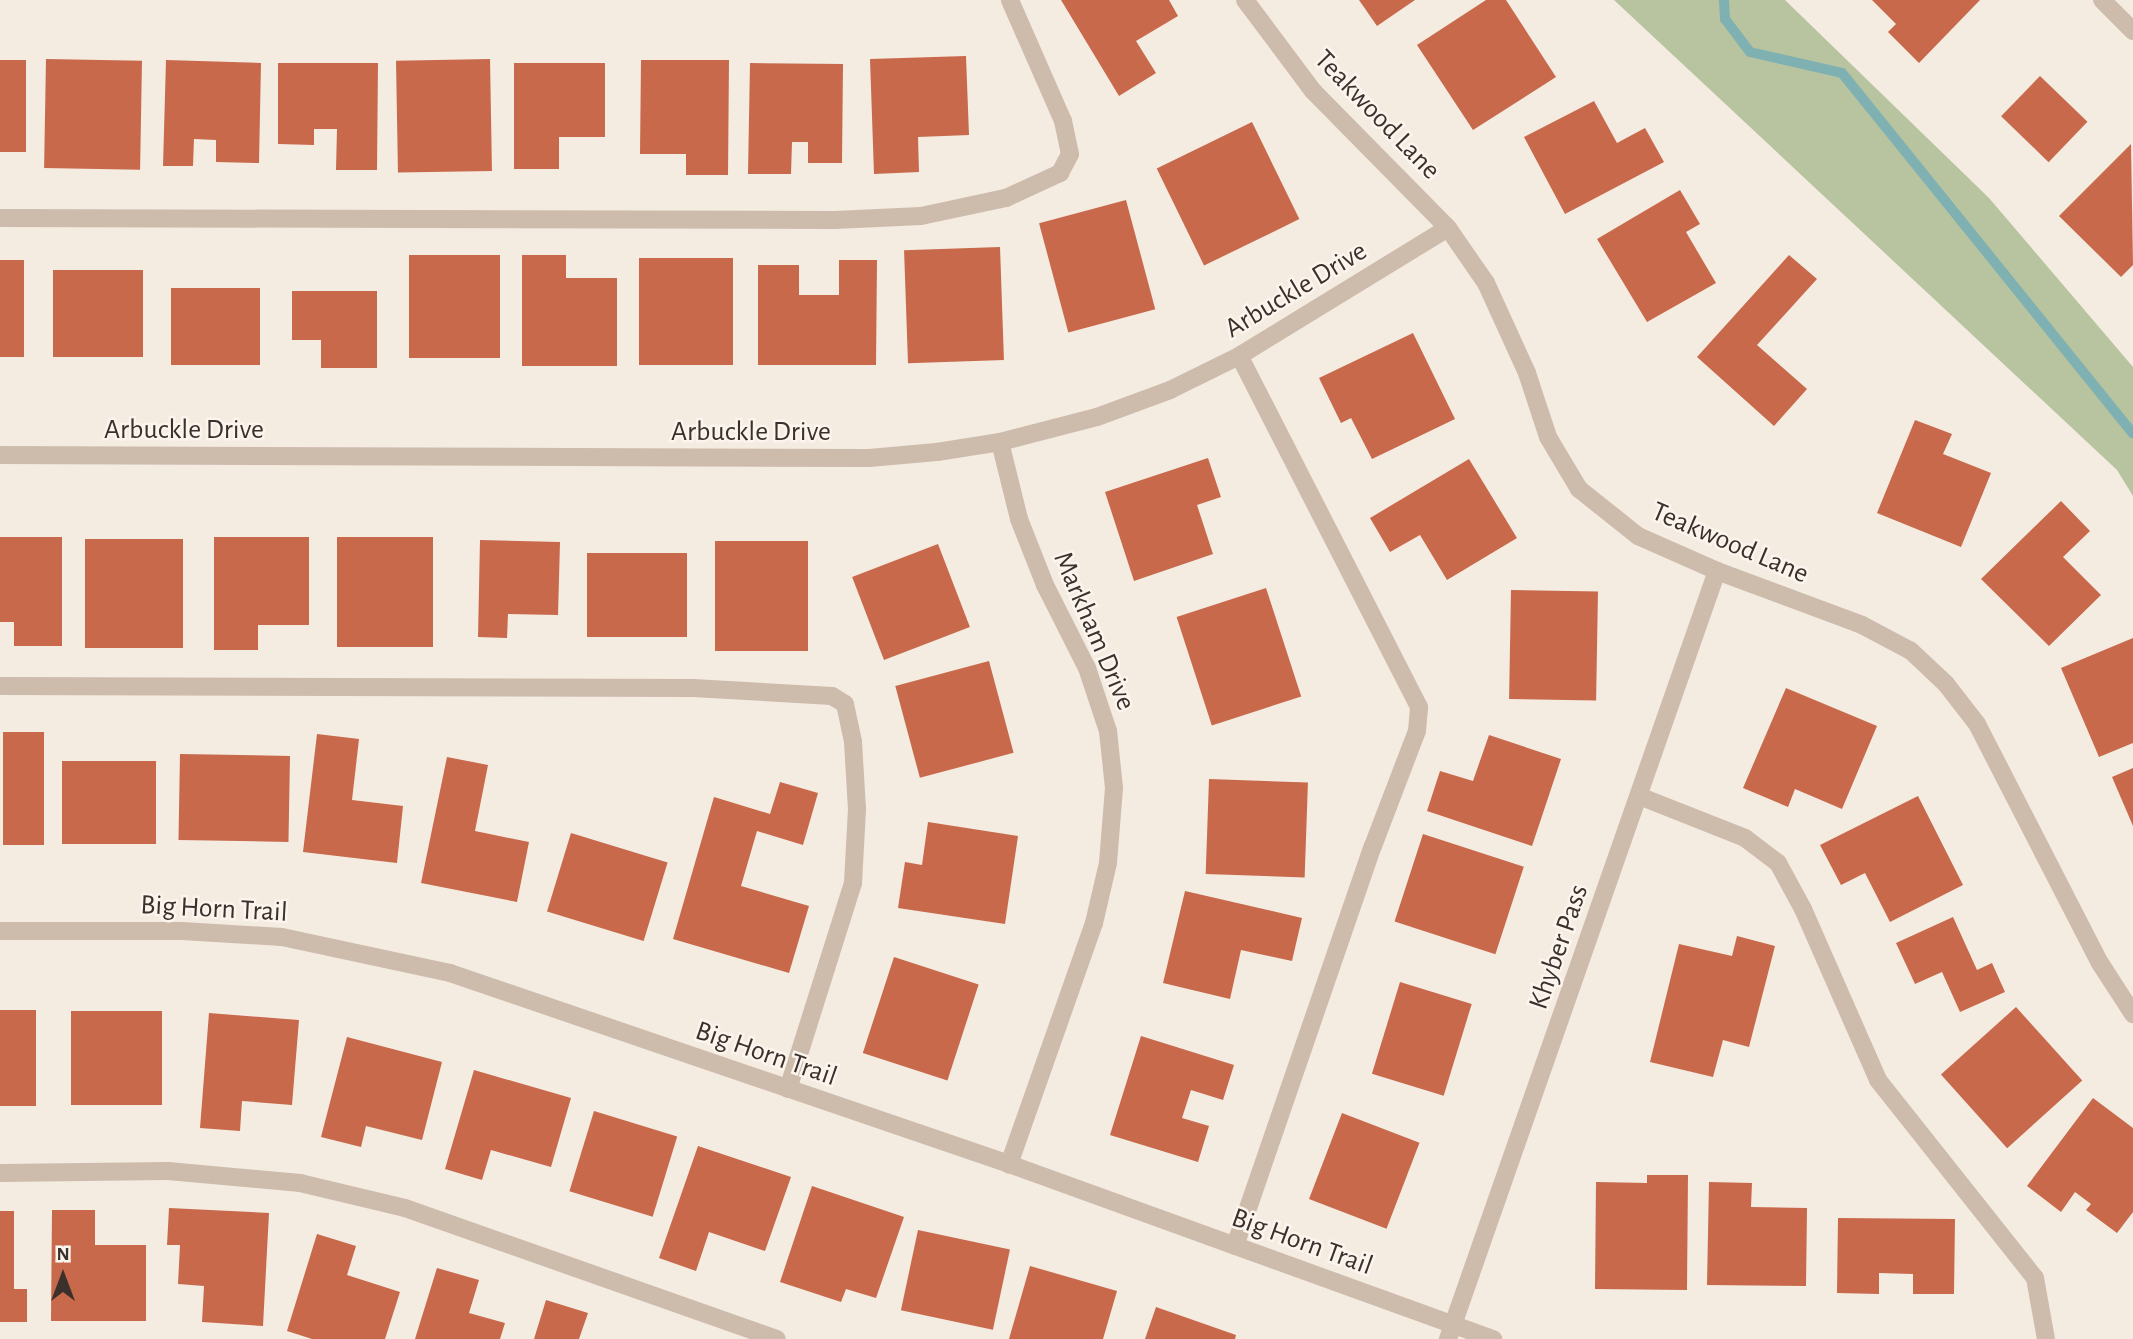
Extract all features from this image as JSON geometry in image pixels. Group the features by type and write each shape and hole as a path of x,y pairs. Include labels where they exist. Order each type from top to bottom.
{"street":[{"path":"0,218 616,220 921,216 1006,198 1060,173 1070,154 1063,121 1010,0"},
{"name":"Teakwood Lane","path":"1245,0 1313,91 1448,228 1486,283 1527,373 1548,437 1579,489 1638,536 1717,571 1862,625 1911,651 1946,684 1977,724 2101,963 2133,1014"},
{"path":"2102,0 2133,30"},
{"name":"Arbuckle Drive","path":"0,455 869,458 1000,442 1109,412 1170,390 1239,356 1448,228"},
{"path":"1235,1246 1373,846 1417,731 1419,707 1239,356"},
{"name":"Markham Drive","path":"1000,442 1019,519 1100,706 1108,731 1114,788 1108,863 1094,923 1009,1164"},
{"name":"Khyber Pass","path":"1451,1332 1717,571"},
{"path":"0,686 665,688 832,696 845,704 853,742 858,809 853,883 788,1089"},
{"path":"1639,796 1745,838 1778,863 1803,909 1878,1080 2035,1278 2046,1339"},
{"name":"Big Horn Trail","path":"0,931 182,931 282,937 366,952 450,973 1009,1164 1235,1246 1451,1332 1493,1339"},
{"path":"0,1173 169,1171 300,1183 405,1208 777,1339"}],"green space":[{"path":"1614,0 1785,0 1989,198 2133,367 2133,496 2117,470"}],"building":[{"path":"1061,0 1169,0 1178,16 1136,41 1156,73 1119,96"},
{"path":"1359,0 1415,0 1377,26"},
{"path":"1486,0 1506,0 1556,77 1473,130 1417,45"},
{"path":"1872,0 1980,0 1919,63 1888,32 1896,24"},
{"path":"966,56 969,135 918,137 919,172 874,174 870,59"},
{"path":"46,59 142,61 140,170 44,168"},
{"path":"490,59 492,171 398,173 396,61"},
{"path":"0,60 26,60 26,152 0,152"},
{"path":"166,60 261,63 259,163 216,162 216,140 194,139 193,166 163,166"},
{"path":"641,60 729,60 728,175 686,175 686,154 640,154"},
{"path":"278,63 378,63 377,170 336,170 337,129 314,129 314,145 278,144"},
{"path":"514,63 605,63 605,137 559,137 559,169 514,169"},
{"path":"750,63 843,64 842,163 808,163 808,142 792,142 791,174 748,174"},
{"path":"2040,76 2087,122 2049,162 2001,116"},
{"path":"1594,101 1617,143 1645,128 1664,162 1565,214 1524,137"},
{"path":"1252,122 1299,219 1204,266 1157,168"},
{"path":"2131,144 2133,265 2121,277 2059,216"},
{"path":"1680,190 1700,224 1686,232 1716,283 1647,322 1597,239"},
{"path":"1126,200 1155,309 1068,332 1039,223"},
{"path":"1000,247 1004,360 908,363 904,250"},
{"path":"409,255 500,255 500,358 409,358"},
{"path":"522,255 566,255 566,278 617,278 617,366 522,366"},
{"path":"1789,255 1817,279 1757,345 1807,389 1774,426 1697,357"},
{"path":"639,258 733,258 733,365 639,365"},
{"path":"0,260 24,260 24,357 0,357"},
{"path":"839,260 877,260 876,365 758,365 758,265 799,265 799,295 839,295"},
{"path":"53,270 143,270 143,357 53,357"},
{"path":"171,288 260,288 260,365 171,365"},
{"path":"292,291 377,291 377,368 321,368 321,340 292,340"},
{"path":"1413,333 1455,419 1372,459 1351,418 1341,423 1319,378"},
{"path":"1915,420 1952,434 1943,454 1991,473 1961,547 1877,513"},
{"path":"1208,458 1221,497 1197,505 1213,554 1134,581 1105,492"},
{"path":"1469,459 1517,538 1447,580 1420,535 1390,552 1370,518"},
{"path":"2061,501 2090,531 2063,557 2101,595 2049,646 1981,579"},
{"path":"0,537 62,537 62,646 14,646 14,622 0,622"},
{"path":"214,537 309,537 309,625 258,625 258,650 214,650"},
{"path":"337,537 433,537 433,647 337,647"},
{"path":"85,539 183,539 183,648 85,648"},
{"path":"480,540 560,542 558,615 508,614 507,638 478,637"},
{"path":"715,541 808,541 808,651 715,651"},
{"path":"938,544 970,627 884,660 852,577"},
{"path":"587,553 687,553 687,637 587,637"},
{"path":"1266,588 1301,696 1212,725 1177,617"},
{"path":"1511,590 1598,592 1596,701 1509,699"},
{"path":"2133,638 2133,743 2099,757 2061,668"},
{"path":"989,661 1014,753 920,778 895,686"},
{"path":"1786,688 1877,726 1842,809 1795,789 1788,807 1743,788"},
{"path":"3,732 44,732 44,845 3,845"},
{"path":"317,734 359,739 352,800 403,806 397,863 303,852"},
{"path":"1489,735 1561,759 1532,846 1427,811 1440,771 1473,781"},
{"path":"180,754 290,756 288,842 178,840"},
{"path":"447,757 488,765 475,831 529,842 517,902 421,883"},
{"path":"62,761 156,761 156,844 62,844"},
{"path":"2133,768 2133,826 2112,777"},
{"path":"1209,779 1308,782 1305,877 1206,874"},
{"path":"780,782 818,793 803,845 757,831 741,886 809,906 789,973 673,939 714,797 770,814"},
{"path":"1918,796 1963,885 1890,922 1865,873 1841,885 1820,845"},
{"path":"928,822 1018,836 1005,924 898,908 905,862 922,865"},
{"path":"571,833 668,863 644,941 547,911"},
{"path":"1423,834 1524,867 1495,954 1395,921"},
{"path":"1185,891 1302,918 1292,961 1241,950 1230,999 1163,983"},
{"path":"1953,917 1977,970 1992,963 2005,992 1960,1012 1942,972 1915,984 1896,943"},
{"path":"1737,936 1775,946 1749,1047 1723,1040 1713,1077 1650,1062 1679,944 1732,956"},
{"path":"894,957 979,985 947,1081 863,1053"},
{"path":"1400,982 1472,1004 1444,1096 1372,1074"},
{"path":"2016,1007 2082,1081 2007,1148 1941,1075"},
{"path":"0,1010 36,1010 36,1106 0,1106"},
{"path":"71,1011 162,1011 162,1105 71,1105"},
{"path":"209,1013 299,1020 292,1105 242,1101 240,1131 200,1128"},
{"path":"1141,1036 1234,1065 1223,1100 1191,1090 1182,1118 1209,1126 1198,1162 1110,1135"},
{"path":"347,1037 442,1062 422,1140 366,1126 361,1147 321,1137"},
{"path":"474,1070 571,1098 551,1167 491,1150 482,1180 445,1169"},
{"path":"2093,1098 2133,1128 2133,1212 2117,1233 2086,1210 2091,1204 2075,1192 2061,1212 2027,1186"},
{"path":"594,1111 677,1136 653,1217 569,1191"},
{"path":"1342,1113 1419,1143 1387,1229 1309,1199"},
{"path":"698,1146 791,1177 765,1251 709,1232 696,1271 659,1258"},
{"path":"1647,1175 1688,1175 1687,1290 1595,1289 1596,1182 1647,1183"},
{"path":"1709,1182 1752,1183 1751,1207 1807,1208 1806,1286 1707,1285"},
{"path":"812,1186 904,1217 876,1298 846,1289 841,1302 780,1282"},
{"path":"169,1208 269,1213 263,1326 202,1322 204,1286 178,1284 180,1245 167,1245"},
{"path":"52,1210 95,1210 95,1245 146,1245 146,1321 51,1321"},
{"path":"0,1211 14,1211 14,1289 27,1289 27,1322 0,1322"},
{"path":"1838,1218 1955,1219 1954,1294 1913,1294 1913,1274 1879,1273 1879,1294 1837,1293"},
{"path":"918,1230 1010,1250 993,1330 901,1310"},
{"path":"317,1234 356,1246 347,1275 400,1292 385,1339 312,1339 287,1331"},
{"path":"1030,1266 1117,1291 1103,1339 1009,1339"},
{"path":"437,1268 479,1280 469,1313 505,1323 500,1339 415,1339"},
{"path":"546,1300 588,1313 579,1339 534,1339"},
{"path":"1156,1307 1236,1335 1235,1339 1145,1339"}],"waterway":[{"path":"1724,0 1725,19 1750,52 1842,73 2133,433"}]}
